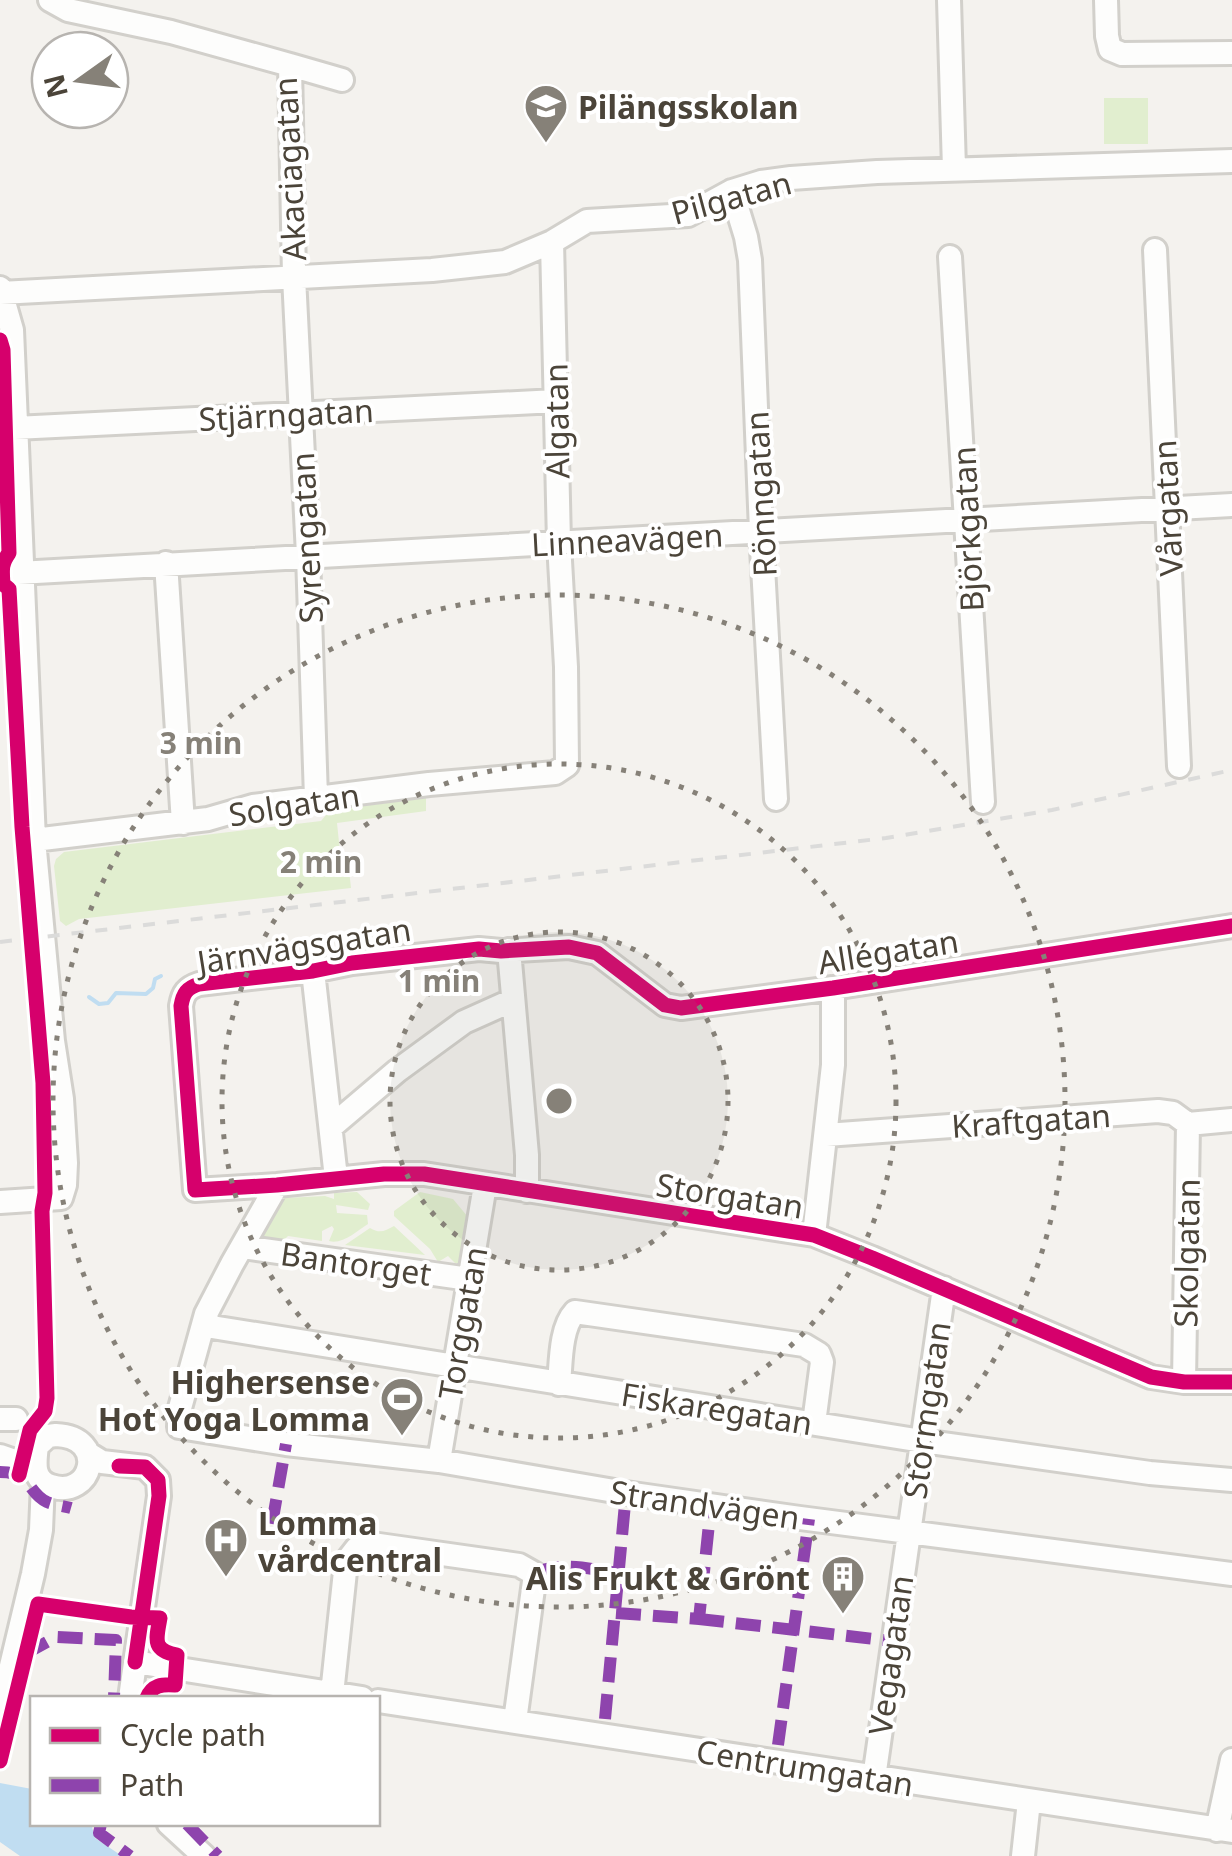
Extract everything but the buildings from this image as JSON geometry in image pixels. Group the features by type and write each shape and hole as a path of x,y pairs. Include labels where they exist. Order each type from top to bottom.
{"street":[{"name":"Akaciagatan","path":"50,0 68,10 171,32 290,65 294,277"},
{"path":"949,0 954,169"},
{"path":"1106,0 1110,49 1122,54 1232,53"},
{"path":"290,65 342,80"},
{"name":"Pilgatan","path":"0,291 432,270 505,262 588,221 688,214 732,191 791,178 954,169 1232,162"},
{"name":"Rönngatan","path":"732,191 750,260 776,799"},
{"name":"Algatan","path":"552,242 567,765 554,774"},
{"name":"Vårgatan","path":"1155,250 1179,766"},
{"name":"Björkgatan","path":"950,256 983,802"},
{"name":"Syrengatan","path":"294,277 316,798"},
{"path":"0,291 12,330 15,428 11,573 66,1163 61,1198 0,1202"},
{"name":"Stjärngatan","path":"15,428 556,401"},
{"name":"Linneavägen","path":"11,573 1232,505"},
{"path":"166,563 183,823"},
{"name":"Solgatan","path":"34,840 208,820 253,806 316,798 554,774"},
{"name":"Allégatan","path":"570,947 597,953 665,1005 681,1008 1232,926"},
{"name":"Järnvägsgatan","path":"195,1190 181,1006 189,987 352,962 479,949 570,947"},
{"path":"509,950 528,1191"},
{"path":"313,970 336,1178"},
{"path":"814,1236 833,1064 833,988"},
{"path":"331,1127 397,1071 464,1022 513,1000"},
{"name":"Kraftgatan","path":"826,1135 1158,1111 1172,1113 1188,1124 1232,1120"},
{"name":"Skolgatan","path":"1184,1382 1188,1124"},
{"name":"Storgatan","path":"195,1190 424,1174 814,1236 1152,1376 1184,1382 1232,1382"},
{"path":"206,1320 276,1185"},
{"name":"Torggatan","path":"439,1462 486,1185"},
{"name":"Bantorget","path":"243,1247 470,1280"},
{"name":"Stormgatan","path":"909,1533 944,1288"},
{"path":"558,1384 566,1332 575,1312 804,1345 820,1354 822,1362 814,1423"},
{"name":"Fiskaregatan","path":"206,1320 212,1327 922,1441 1232,1480"},
{"name":"Strandvägen","path":"206,1320 190,1367 179,1427 909,1533 1232,1574"},
{"path":"0,1712 8,1645 58,1505 81,1472 85,1446 70,1436 48,1436 37,1446 34,1464 40,1478 41,1530 33,1574"},
{"path":"0,1448 37,1446"},
{"path":"0,1456 23,1464 55,1488 102,1462 144,1467 158,1480 130,1696"},
{"name":"Vegagatan","path":"874,1778 909,1533"},
{"path":"332,1694 346,1562 364,1544 519,1565 535,1574 515,1721"},
{"path":"136,1662 347,1696"},
{"name":"Centrumgatan","path":"380,1701 1225,1830"},
{"path":"1225,1830 1232,1760"},
{"path":"1022,1856 1029,1801"},
{"path":"172,1826 204,1856"}],"green space":[{"path":"1104,98 1148,98 1148,144 1104,144"},
{"path":"426,798 426,811 337,823 342,871 349,870 351,888 79,919 66,926 60,921 54,866 64,852 321,821 330,810"},
{"path":"357,1192 370,1204 368,1210 336,1205 337,1213 367,1215 368,1224 344,1239 329,1241 332,1226 322,1231 322,1241 288,1236 278,1246 255,1243 284,1198 334,1199 334,1193"},
{"path":"420,1192 453,1199 468,1217 459,1264 448,1256 438,1262 430,1249 394,1216 394,1211"},
{"path":"394,1226 425,1255 345,1245 370,1228 382,1231"}],"water":[{"path":"0,1783 30,1789 30,1826 92,1827 95,1838 122,1856 20,1856 0,1842"}],"waterway":[{"path":"89,997 99,1004 108,1003 116,993 146,994 161,976"}],"railway":[{"path":"0,942 886,838 1052,810 1232,770"}],"marked path":[{"path":"272,1524 286,1444"},
{"path":"0,1472 18,1475 47,1502 71,1508"},
{"path":"605,1719 626,1493"},
{"path":"616,1613 699,1619 711,1505"},
{"path":"778,1745 809,1519"},
{"path":"535,1574 565,1567 620,1573"},
{"path":"699,1619 892,1641"},
{"path":"25,1654 56,1637 116,1640 114,1696"},
{"path":"101,1826 99,1833 130,1856"},
{"path":"189,1826 218,1856"}],"cycle path":[{"path":"0,340 9,553 2,575 3,584 9,589 22,827 43,1083 45,1193 42,1211 47,1398 45,1411 30,1430 19,1475"},
{"path":"1232,926 681,1008 665,1005 597,953 569,947 479,949 199,984 186,992 181,1006 195,1190 424,1174 814,1235 1151,1377 1232,1382"},
{"path":"119,1466 145,1467 158,1480 135,1662"},
{"path":"0,1761 38,1604 160,1618 158,1643 163,1650 177,1655 175,1685 158,1686 148,1696"}],"place":[{"name":"Pilängsskolan","path":"546,144"},
{"name":"Highersense Hot Yoga Lomma","path":"402,1437"},
{"name":"Lomma vårdcentral","path":"226,1578"},
{"name":"Alis Frukt & Grönt","path":"843,1615"}]}
